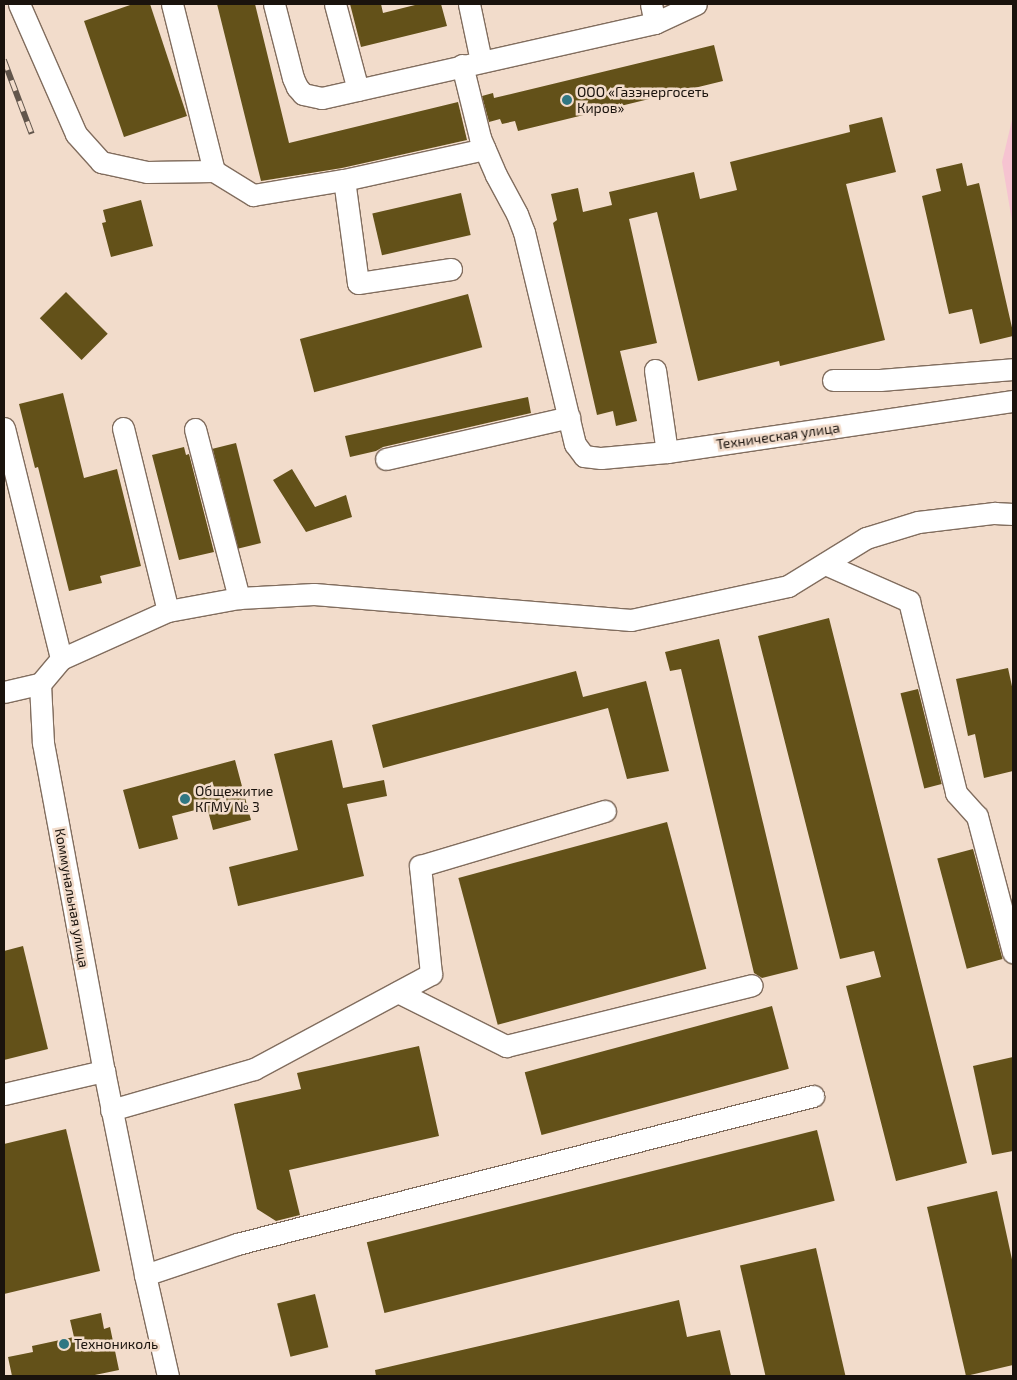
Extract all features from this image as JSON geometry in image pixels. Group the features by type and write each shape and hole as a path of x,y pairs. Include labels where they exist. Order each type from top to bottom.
{"street":[{"path":"19,4 76,134 101,162 147,172 214,171 253,195 344,180 485,150"},
{"path":"172,4 214,171"},
{"path":"274,4 293,78 303,94 322,98 471,63 653,13 696,4"},
{"path":"335,4 358,90"},
{"path":"386,459 569,417 524,232 518,214 485,150 471,63 469,4"},
{"path":"344,180 358,283 451,269"},
{"path":"833,380 880,380 1013,369"},
{"path":"655,370 667,452"},
{"name":"Техническая улица","path":"569,417 575,444 584,456 601,458 667,452 1013,400"},
{"path":"4,428 61,659"},
{"path":"123,428 168,611"},
{"path":"195,429 239,598"},
{"path":"4,692 40,684 61,659 168,611 239,598 314,594 631,620 788,586 866,538 918,522 994,513 1013,514"},
{"path":"826,564 909,601 956,793 978,816 1013,952"},
{"name":"Коммунальная улица","path":"40,684 43,743 111,1110 168,1376"},
{"path":"111,1110 254,1069 431,974 420,866 605,811"},
{"path":"398,992 506,1046 752,985"},
{"path":"4,1094 104,1071"},
{"path":"145,1275 237,1244 813,1096"}],"shaded area":[{"path":"1013,116 1013,227 1002,162"}],"building":[{"path":"133,4 150,4 187,116 124,137 84,21"},
{"path":"217,4 255,4 289,143 458,102 467,140 342,168 261,181"},
{"path":"350,4 381,4 383,13 419,4 441,4 447,26 361,47"},
{"path":"714,45 723,81 518,131 515,121 502,124 500,119 489,122 482,96 493,93 494,98"},
{"path":"882,117 896,172 846,184 885,340 780,366 779,361 698,381 657,212 629,219 657,343 620,351 637,421 616,426 613,411 597,415 553,223 557,220 551,194 578,188 583,212 612,205 609,192 694,172 700,199 737,190 730,162 850,132 849,125"},
{"path":"962,163 967,186 979,183 1013,332 1013,336 980,344 972,309 949,314 922,196 941,191 936,169"},
{"path":"461,193 471,235 382,255 372,213"},
{"path":"141,200 153,246 111,257 102,223 106,222 103,210"},
{"path":"66,292 108,334 82,360 40,318"},
{"path":"468,294 482,347 314,392 300,339"},
{"path":"63,393 84,478 117,469 141,566 100,576 102,583 69,591 38,467 35,468 19,404"},
{"path":"528,397 531,413 383,447 376,451 350,457 345,436"},
{"path":"236,443 261,543 238,549 213,449"},
{"path":"184,447 186,455 189,454 214,552 179,560 152,455"},
{"path":"292,469 315,507 346,495 352,517 306,532 273,480"},
{"path":"829,618 967,1163 896,1181 846,986 881,977 874,951 840,959 758,636"},
{"path":"719,639 798,969 762,978 754,973 681,669 670,671 665,652"},
{"path":"1008,668 1013,691 1013,771 984,778 975,734 968,736 956,679"},
{"path":"576,671 583,697 646,681 669,771 627,779 608,708 383,768 372,725"},
{"path":"918,689 942,784 924,788 901,693"},
{"path":"332,740 343,788 384,780 387,796 347,804 364,876 238,906 229,867 298,850 274,754"},
{"name":"Общежитие КГМУ № 3","path":"235,760 251,820 213,830 207,807 172,816 178,839 139,849 123,790"},
{"path":"667,822 706,969 498,1025 458,878"},
{"path":"973,849 1003,959 967,969 937,859"},
{"path":"23,946 48,1049 4,1060 4,951"},
{"path":"772,1006 789,1069 542,1135 525,1072"},
{"path":"419,1046 439,1136 289,1170 300,1215 276,1221 257,1209 234,1104 301,1089 297,1073"},
{"path":"1013,1057 1013,1151 992,1155 973,1066"},
{"path":"66,1129 100,1271 4,1294 4,1144"},
{"path":"817,1130 835,1201 384,1313 367,1242"},
{"path":"997,1191 1013,1264 1013,1365 966,1376 927,1207"},
{"path":"816,1248 845,1376 765,1376 740,1266"},
{"path":"315,1294 328,1347 290,1357 277,1303"},
{"path":"679,1300 687,1337 720,1330 731,1376 376,1376 375,1370"},
{"path":"101,1313 104,1329 110,1327 119,1370 90,1376 12,1376 8,1357 33,1352 32,1346 74,1337 70,1320"}],"railway":[{"path":"4,60 32,134"}],"place":[{"name":"ООО «Газэнергосеть Киров»","path":"567,100"},
{"name":"Общежитие КГМУ № 3","path":"185,799"},
{"name":"Технониколь","path":"64,1344"}]}
